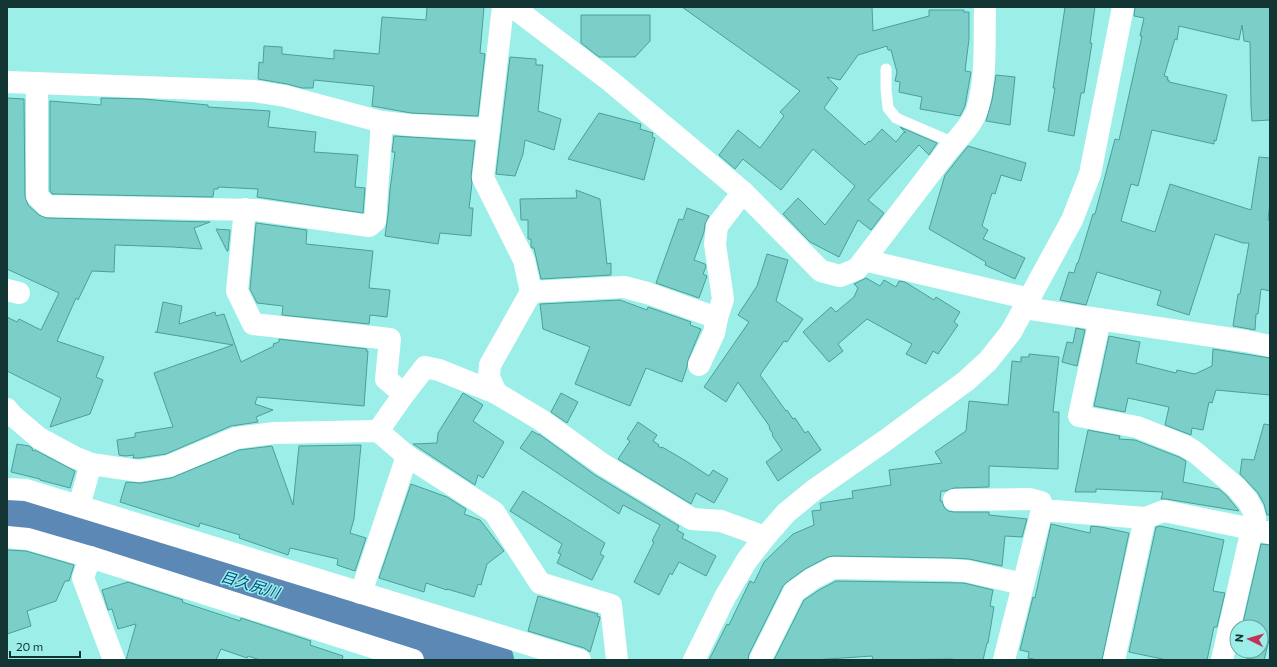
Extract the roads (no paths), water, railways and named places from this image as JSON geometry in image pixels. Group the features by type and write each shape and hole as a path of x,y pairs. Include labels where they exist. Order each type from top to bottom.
{"street":[{"path":"496,393 489,377 490,365 531,292 524,260 483,178 503,7"},
{"path":"513,7 609,80 743,192 821,271 840,276 857,269 971,122 977,110 984,66 985,7"},
{"path":"694,660 725,597 747,560 786,513 814,490 886,440 966,381 988,361 1011,332 1072,220 1090,174 1123,7"},
{"path":"7,82 254,91 285,96 382,122 489,129"},
{"path":"37,84 37,196 47,206 244,210 369,226 375,221 382,122"},
{"path":"699,365 714,333 723,299 715,244 717,226 743,192"},
{"path":"244,210 237,292 253,324 390,339 386,380 404,394"},
{"path":"864,260 1027,304 1100,319 1270,346"},
{"path":"531,292 624,287 647,293 717,318"},
{"path":"1100,319 1079,416 1137,427 1185,446 1195,452 1236,487 1253,510 1261,531 1222,660"},
{"path":"378,431 404,394 426,367 439,370 496,393 541,420 602,464 692,519 721,521 765,537"},
{"path":"7,409 39,438 91,464 139,471 169,466 236,438 274,433 378,431 407,456 494,512 540,583 612,605 617,660"},
{"path":"361,593 407,456"},
{"path":"79,506 91,464"},
{"path":"7,489 26,490 580,660"},
{"path":"954,500 1030,499 1041,502 1042,510 1004,660"},
{"path":"1042,510 1145,518 1164,511 1261,531"},
{"path":"1114,660 1145,518"},
{"path":"7,537 28,539 90,557 413,660"},
{"path":"90,557 83,578 114,660"},
{"path":"760,660 794,592 812,579 833,568 966,571 1023,584"}],"lane":[{"path":"886,69 888,108 896,118 954,143"}],"waterway":[{"name":"目久尻川","path":"7,513 19,514 493,660"}]}
